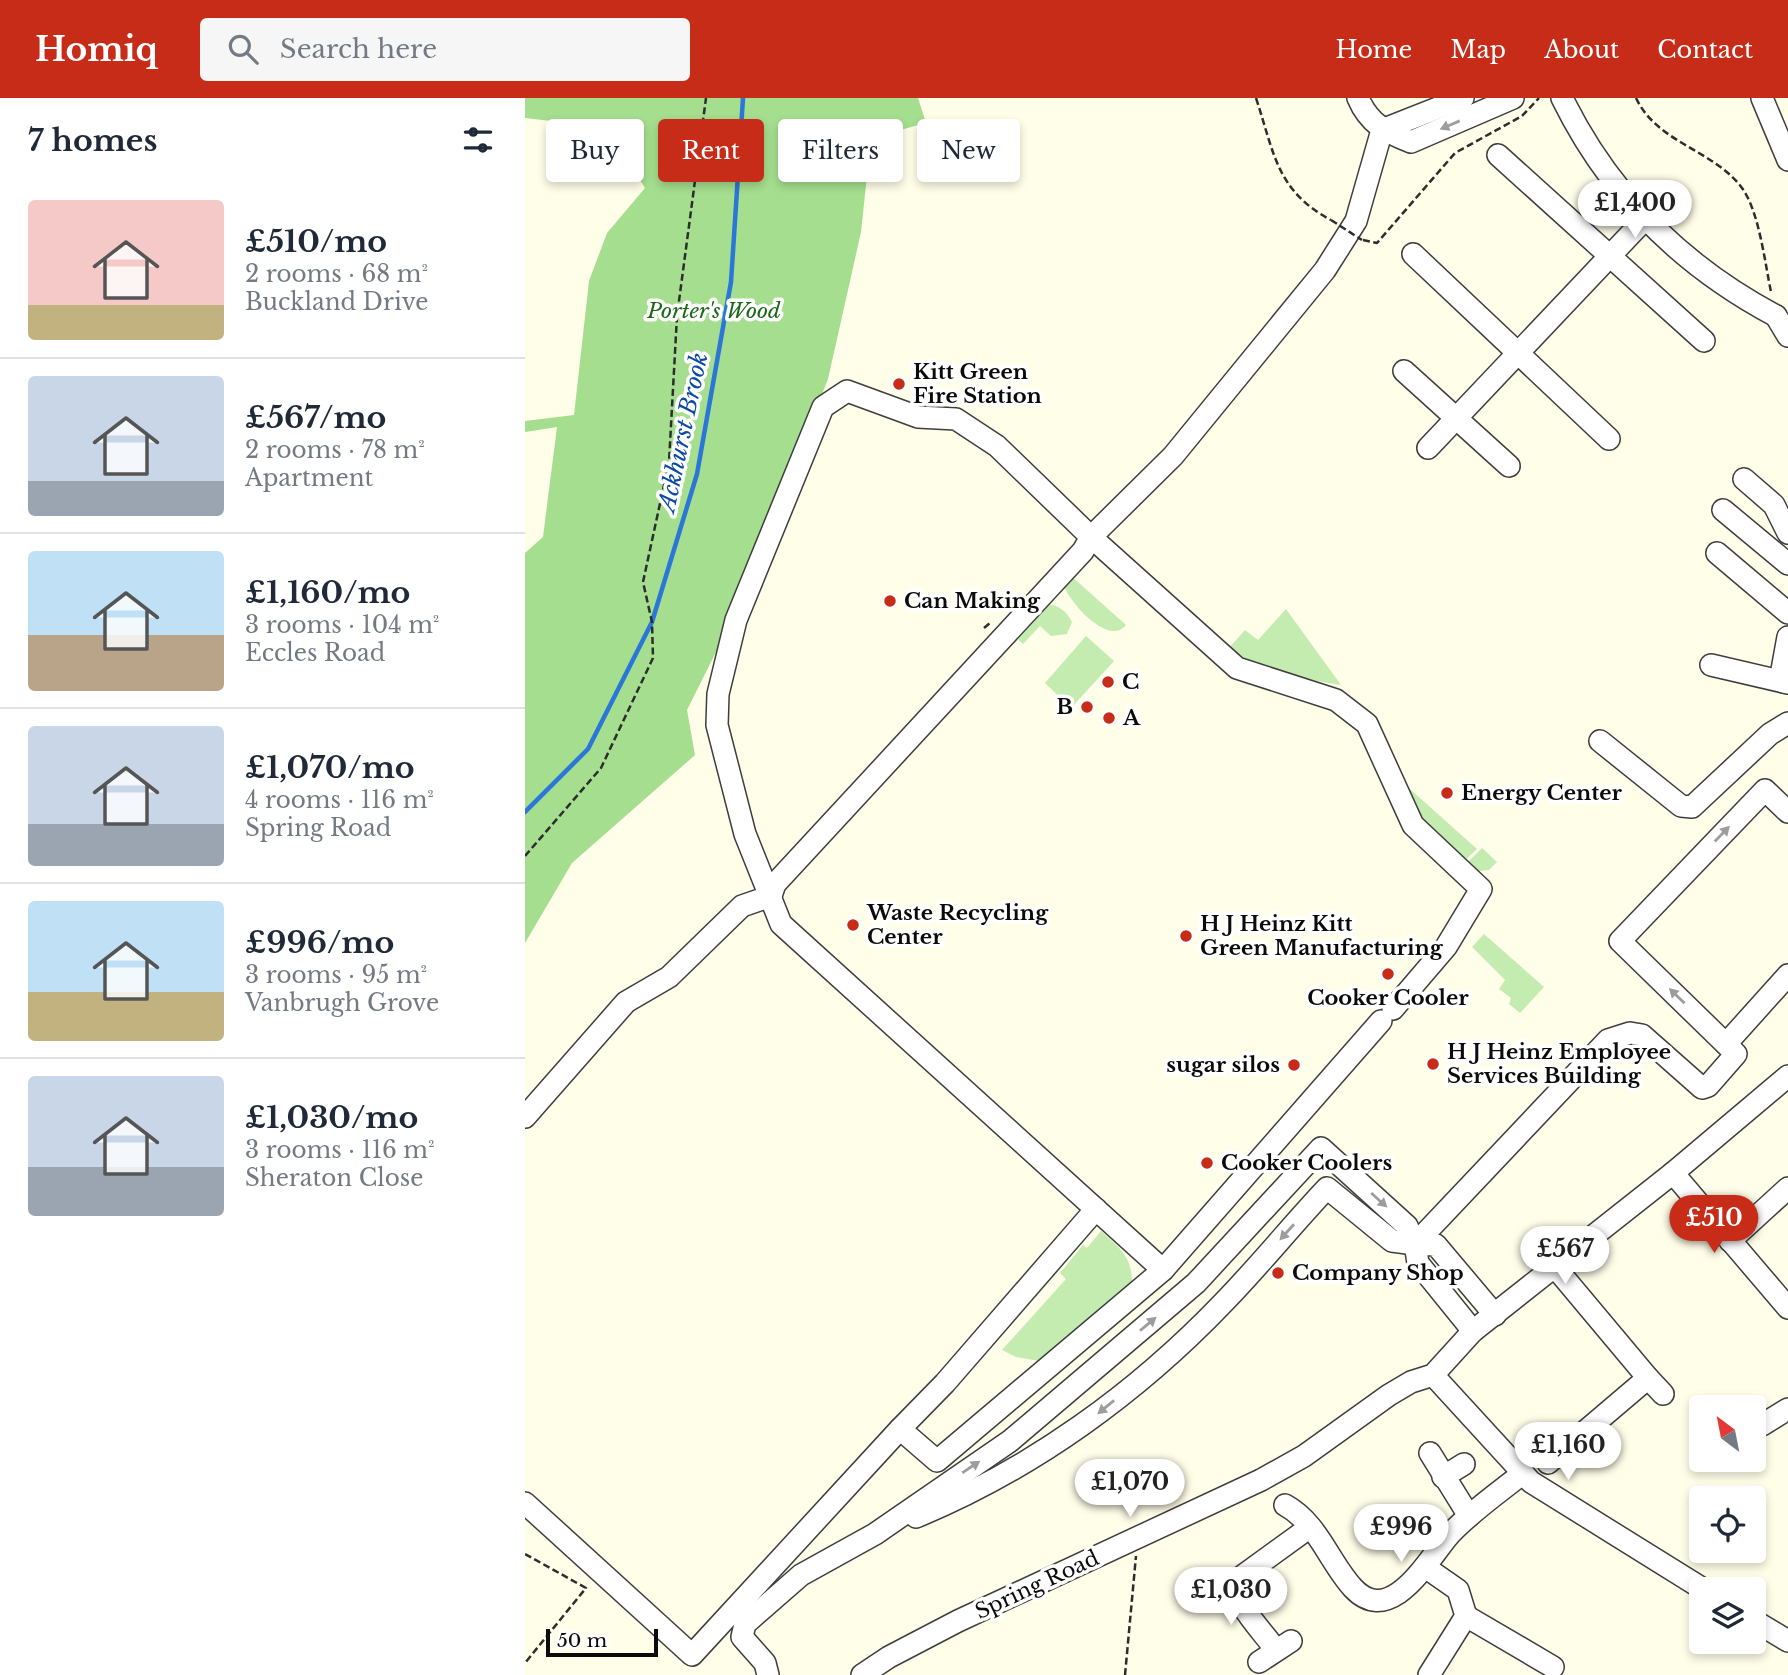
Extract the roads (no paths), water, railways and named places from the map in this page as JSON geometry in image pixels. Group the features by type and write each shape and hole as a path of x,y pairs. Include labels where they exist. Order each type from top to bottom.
{"street":[{"path":"1358,98 1365,114 1382,130 1411,142 1513,98"},
{"path":"1382,130 1463,98"},
{"path":"1563,98 1592,149 1625,197 1645,219 1698,268 1733,293 1782,312 1788,336"},
{"path":"1762,98 1788,160"},
{"path":"771,896 775,884 1075,560 1091,537 1173,456 1332,260 1356,221 1367,192 1382,130"},
{"path":"1498,155 1704,341"},
{"path":"1428,448 1645,219"},
{"path":"1413,254 1609,439"},
{"path":"1404,371 1509,466"},
{"path":"900,1429 937,1461 1163,1270 1446,947 1481,889 1413,825 1367,724 1336,700 1237,668 1091,537 997,446 957,419 918,417 847,391 823,407 736,620 718,694 717,725 745,834 771,896 772,908 781,923 1163,1270"},
{"path":"1744,479 1774,505 1788,533"},
{"path":"1723,510 1788,564"},
{"path":"1717,553 1788,613"},
{"path":"1786,682 1782,670 1788,637"},
{"path":"1711,665 1786,682"},
{"path":"1600,741 1681,806 1692,807 1770,734 1788,723"},
{"path":"1415,1244 1608,1040 1630,1032 1642,1035 1702,1088 1708,1086 1736,1054 1620,941 1765,790 1788,812"},
{"path":"525,1118 626,1002 669,977 742,905 771,896"},
{"path":"1726,1044 1784,988"},
{"path":"1689,1581 1559,1502 1521,1474 1433,1375 1473,1331 1673,1173 1788,1076"},
{"path":"875,1534 1010,1441 1196,1283 1321,1147 1407,1226 1415,1244 1418,1264 1473,1331"},
{"path":"1673,1173 1788,1308"},
{"path":"768,1675 765,1663 742,1637 745,1624 801,1575 875,1534 959,1497 1017,1466 1086,1423 1157,1367 1214,1312 1327,1188 1392,1241 1436,1245 1495,1315"},
{"path":"1730,1241 1788,1188"},
{"path":"525,1503 692,1655 945,1383 1096,1209"},
{"path":"1555,1267 1663,1394"},
{"name":"Spring Road","path":"862,1675 927,1636 1138,1539 1304,1456 1389,1395 1411,1382 1433,1375"},
{"path":"1548,1462 1565,1436 1648,1378"},
{"path":"1430,1452 1469,1516"},
{"path":"1443,1477 1464,1464"},
{"path":"1285,1505 1310,1527 1350,1585 1363,1595 1379,1598 1398,1593 1414,1582 1449,1534 1521,1474"},
{"path":"1275,1650 1239,1598 1236,1592 1237,1580 1310,1527"},
{"path":"1425,1567 1458,1590 1466,1616 1541,1667"},
{"path":"1429,1675 1466,1616"},
{"path":"1766,1628 1788,1641"}],"waterway":[{"name":"Ackhurst Brook","path":"525,812 588,749 652,622 697,474 731,282 743,98"}],"place":[{"name":"Kitt Green Fire Station","path":"899,384"},
{"name":"Can Making","path":"890,601"},
{"name":"C","path":"1108,682"},
{"name":"B","path":"1087,707"},
{"name":"A","path":"1109,718"},
{"name":"Energy Center","path":"1447,793"},
{"name":"Waste Recycling Center","path":"853,925"},
{"name":"H J Heinz Kitt Green Manufacturing","path":"1186,936"},
{"name":"Cooker Cooler","path":"1388,974"},
{"name":"H J Heinz Employee Services Building","path":"1433,1064"},
{"name":"sugar silos","path":"1294,1065"},
{"name":"Cooker Coolers","path":"1207,1163"},
{"name":"Company Shop","path":"1278,1273"}],"park label":[{"name":"Porter's Wood","path":"714,311"}]}
